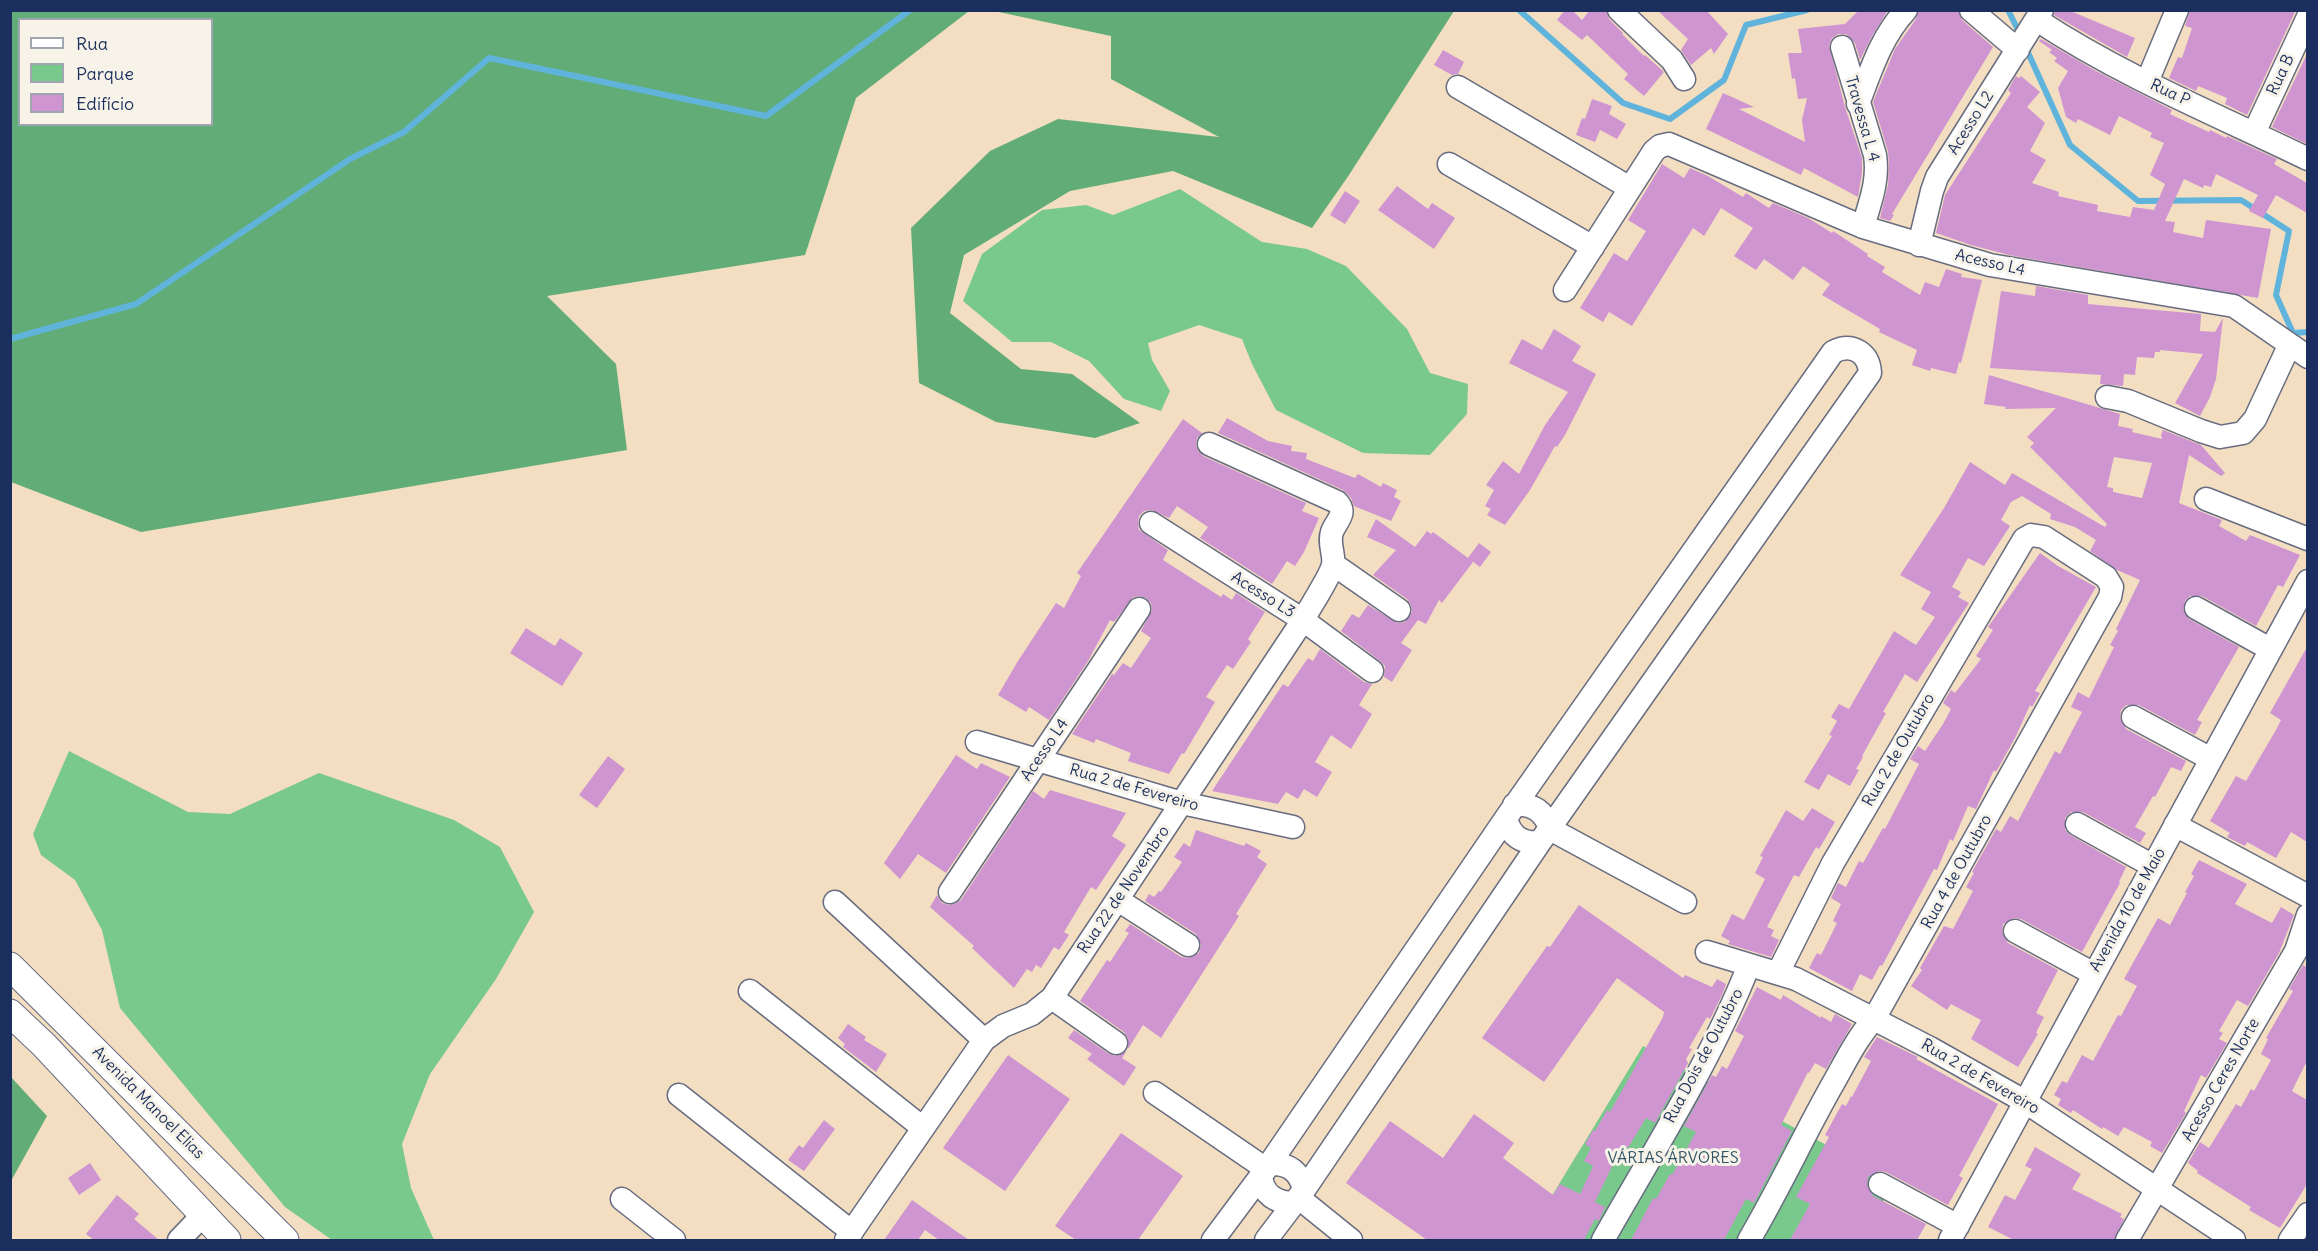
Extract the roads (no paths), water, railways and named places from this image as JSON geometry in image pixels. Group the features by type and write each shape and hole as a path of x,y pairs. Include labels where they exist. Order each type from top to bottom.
{"main road":[{"name":"Avenida Manoel Elias","path":"10,966 285,1240"},
{"name":"Avenida Manoel Elias","path":"10,1013 44,1045 202,1216 227,1240"}],"street":[{"path":"1620,10 1672,60 1684,79"},
{"path":"1858,104 1879,48 1906,10"},
{"path":"1971,10 2018,50"},
{"path":"2147,82 2177,10"},
{"name":"Acesso L2","path":"1919,244 1937,177 2040,15"},
{"name":"Rua P","path":"2040,15 2090,53 2307,159"},
{"name":"Rua B","path":"2254,133 2307,17"},
{"name":"Travessa L 4","path":"1842,47 1877,168 1876,182 1863,227"},
{"path":"1458,87 1630,189 1565,290"},
{"name":"Acesso L4","path":"1630,189 1654,151 1660,146 1675,146 1863,227 1989,265 2234,306 2298,352"},
{"path":"1449,164 1593,247"},
{"path":"1213,1240 1266,1170 1510,812 1833,352 1846,347 1859,351 1868,360 1870,373 1545,836 1299,1197 1266,1240"},
{"path":"2107,397 2128,401 2220,437 2243,434 2298,352"},
{"name":"Rua 22 de Novembro","path":"849,1236 984,1040 1003,1026 1032,1014 1052,998 1303,620 1333,564 1332,532 1342,513 1342,507 1337,502 1209,444"},
{"path":"2206,499 2307,539"},
{"name":"Acesso L3","path":"1151,524 1303,620 1372,671"},
{"name":"Rua 2 de Outubro","path":"1778,973 1833,863 2018,547 2024,539 2031,535"},
{"name":"Rua 4 de Outubro","path":"1749,1240 1860,1034 1874,1019 2113,591 2106,578 2044,537 2031,535"},
{"path":"1333,564 1399,610"},
{"name":"Avenida 10 de Maio","path":"1954,1233 2307,580"},
{"path":"2196,608 2270,650"},
{"name":"Acesso L4","path":"950,891 1139,609"},
{"path":"2133,717 2211,759"},
{"name":"Rua 2 de Fevereiro","path":"977,742 1182,804 1293,827"},
{"path":"1522,804 1538,809 1548,822 1545,836 1532,843 1518,838 1507,826 1510,812 1522,804"},
{"path":"2077,824 2153,866"},
{"path":"2175,825 2307,896"},
{"path":"1545,836 1685,902"},
{"path":"1118,900 1188,945"},
{"path":"835,902 984,1040"},
{"name":"Acesso Ceres Norte","path":"2127,1240 2296,951 2307,915"},
{"path":"2014,931 2094,974"},
{"name":"Rua 2 de Fevereiro","path":"1707,952 1796,979 1874,1019 2024,1101 2234,1240"},
{"name":"Rua Dois de Outubro","path":"1603,1240 1715,1041 1735,1002 1749,965"},
{"path":"750,991 923,1128"},
{"path":"1052,998 1116,1043"},
{"path":"1155,1093 1266,1170 1286,1166 1293,1170 1299,1175 1299,1197"},
{"path":"679,1095 849,1236"},
{"path":"1266,1170 1262,1184 1271,1197 1278,1201 1299,1197"},
{"path":"1880,1184 1954,1233"},
{"path":"1299,1197 1351,1240"},
{"path":"622,1199 674,1240"},
{"path":"2290,1240 2307,1214"},
{"path":"178,1240 202,1216"}],"waterway":[{"path":"10,339 136,304 350,159 404,132 489,58 766,116 910,10"},
{"path":"1519,10 1623,103 1670,119 1724,80 1746,25 1807,10"},
{"path":"2008,10 2020,34"},
{"path":"2025,46 2070,145 2138,201 2241,200 2289,231 2276,295 2293,333 2308,332"}],"park label":[{"name":"VÁRIAS ÁRVORES","path":"1673,1158"}]}
